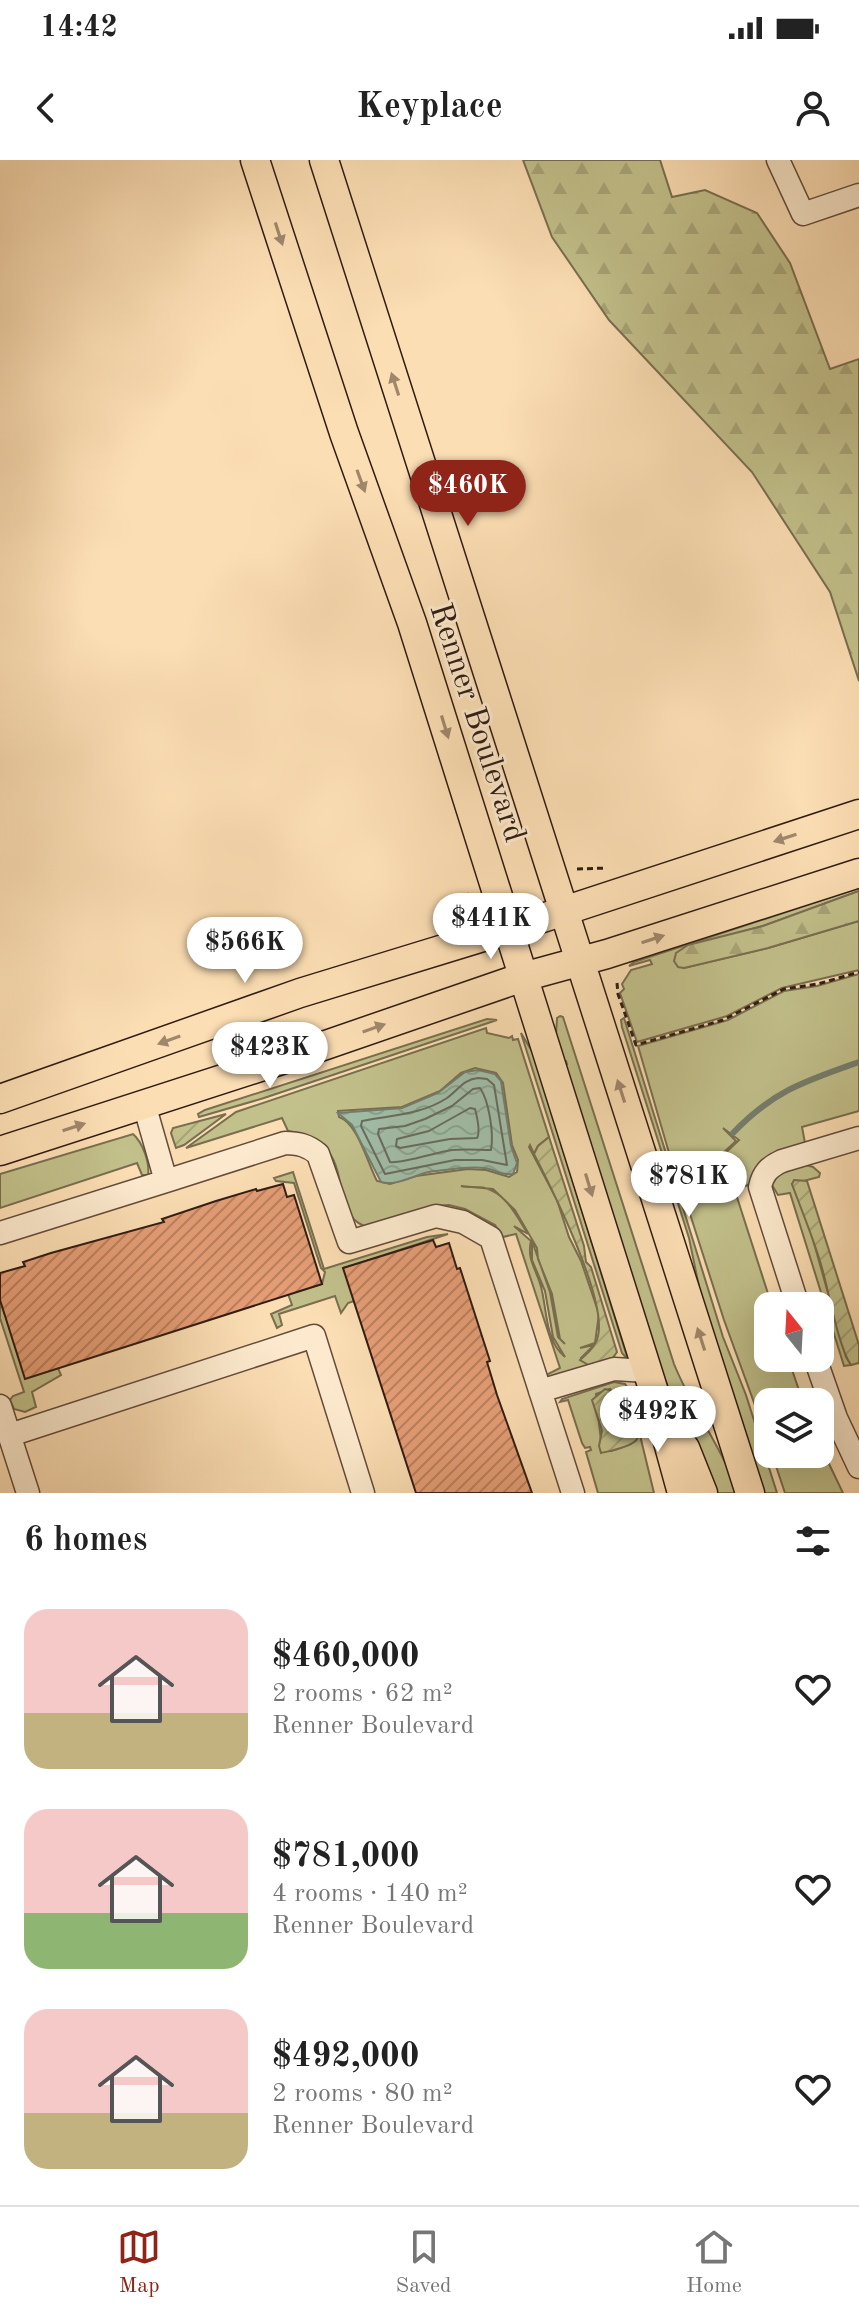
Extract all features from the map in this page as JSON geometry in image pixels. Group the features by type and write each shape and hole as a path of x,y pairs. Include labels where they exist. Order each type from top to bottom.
{"main road":[{"name":"Renner Boulevard","path":"255,160 344,433 412,623 651,1383 682,1493"},
{"name":"Renner Boulevard","path":"324,160 750,1493"},
{"path":"0,1099 300,993 563,912 859,814"},
{"path":"0,1151 523,977 859,873"},
{"path":"651,1383 687,1451 703,1493"}],"lane":[{"path":"778,160 803,214 859,195"},
{"path":"144,1104 166,1181"},
{"path":"794,1292 760,1187 762,1178 771,1166 782,1161 859,1138"},
{"path":"0,1233 285,1143 310,1147 318,1154 349,1242 436,1216 463,1222 491,1238 573,1493"},
{"path":"10,1435 314,1336 363,1493"},
{"path":"540,1391 614,1369 651,1383"},
{"path":"820,1372 836,1418 859,1467"},
{"path":"0,1406 28,1493"}],"path":[{"path":"576,869 607,868"},
{"path":"466,915 469,893"},
{"path":"617,983 636,1045 723,1020 784,989 818,984 859,972"}],"green space":[{"path":"523,160 660,160 672,197 705,190 757,213 790,263 830,369 859,359 859,681 830,592 752,472 609,320 552,237"},
{"path":"859,888 859,891 763,926 688,946 684,968 768,948 859,921 859,970 782,988 727,1016 637,1042 620,993 631,970 652,964 650,960 629,966 634,962"},
{"path":"859,891 859,921 768,948 684,968 678,967 674,961 676,953 688,945 763,926"},
{"path":"859,974 859,1111 802,1127 805,1143 764,1159 750,1184 735,1191 767,1292 754,1292 754,1372 793,1372 798,1388 754,1388 754,1402 681,1186 717,1161 739,1140 723,1128 736,1141 678,1184 638,1046 728,1020 784,991 817,986"},
{"path":"563,1017 674,1364 738,1493 710,1493 654,1352 564,1065 567,1064 563,1061 556,1035 557,1018"},
{"path":"624,1018 723,1337 754,1420 754,1464 709,1335 689,1238 621,1020"},
{"path":"487,1019 497,1020 199,1117 198,1114 205,1110"},
{"path":"486,1028 487,1033 518,1039 549,1137 534,1154 529,1147 557,1200 599,1314 595,1343 580,1348 594,1345 581,1358 590,1366 549,1379 546,1375 560,1368 516,1234 503,1237 495,1225 465,1209 449,1205 432,1206 364,1226 352,1217 345,1205 339,1176 326,1148 311,1138 288,1131 282,1118 186,1148 236,1112","holes":["475,1068 496,1073 503,1083 512,1145 518,1160 517,1172 509,1177 486,1170 468,1169 416,1176 390,1184 377,1181 357,1135 339,1117 338,1111 402,1107 440,1091 461,1073","505,1201 515,1210 537,1248 538,1258 532,1241 532,1260 545,1291 553,1337 565,1357 554,1343 548,1327 540,1285 530,1255 531,1241 514,1226 528,1234","541,1266 552,1294 560,1339"]},
{"path":"521,1033 533,1053 628,1360 622,1353"},
{"path":"226,1114 176,1148 171,1133 173,1128"},
{"path":"133,1134 145,1153 148,1175 142,1175 137,1163 0,1208 0,1174"},
{"path":"549,1137 584,1246 586,1262 591,1267 617,1352 612,1359 590,1366 580,1360 594,1346 598,1336 599,1319 594,1297 576,1245 534,1154"},
{"path":"806,1165 820,1173 819,1177 792,1184 810,1229 828,1292 821,1292 790,1193 778,1195 772,1185 778,1174"},
{"path":"293,1172 324,1269 427,1237 448,1234 345,1268 354,1301 348,1303 341,1313 335,1296 279,1314 282,1325 277,1328 271,1314 292,1305 288,1294 322,1284 325,1272 321,1268 294,1183 276,1181 274,1178"},
{"path":"794,1180 807,1181 859,1345 859,1363 851,1365 846,1356 834,1318 834,1292 828,1292 819,1257 792,1184"},
{"path":"0,1300 5,1315 58,1368 61,1375 32,1392 36,1407 25,1412 14,1409 10,1400 24,1392 0,1318"},
{"path":"834,1314 851,1365 844,1366 834,1334"},
{"path":"614,1382 625,1384 639,1430 635,1417 610,1389 596,1394 601,1441 611,1451 631,1444 639,1431 654,1493 598,1493 586,1452 591,1450 590,1447 585,1448 582,1443 568,1400 560,1402"},
{"path":"605,1389 618,1395 630,1408 639,1432 631,1444 601,1453 602,1431 592,1400"},
{"path":"755,1468 769,1468 777,1493 764,1493"},
{"path":"777,1468 831,1468 843,1493 785,1493"}],"water":[{"path":"478,1070 495,1074 501,1081 511,1146 517,1163 513,1174 465,1168 427,1172 394,1183 381,1182 352,1125 338,1113 402,1108 438,1093 465,1072"}],"building":[{"path":"283,1184 287,1197 294,1195 322,1284 25,1379 0,1300 0,1273 25,1266 23,1262 51,1253 164,1222 162,1219 216,1201"},
{"path":"433,1240 436,1247 449,1243 457,1269 460,1268 490,1361 487,1362 497,1395 532,1493 416,1493 343,1268"}],"waterway":[{"path":"733,1133 776,1097 859,1062"}]}
